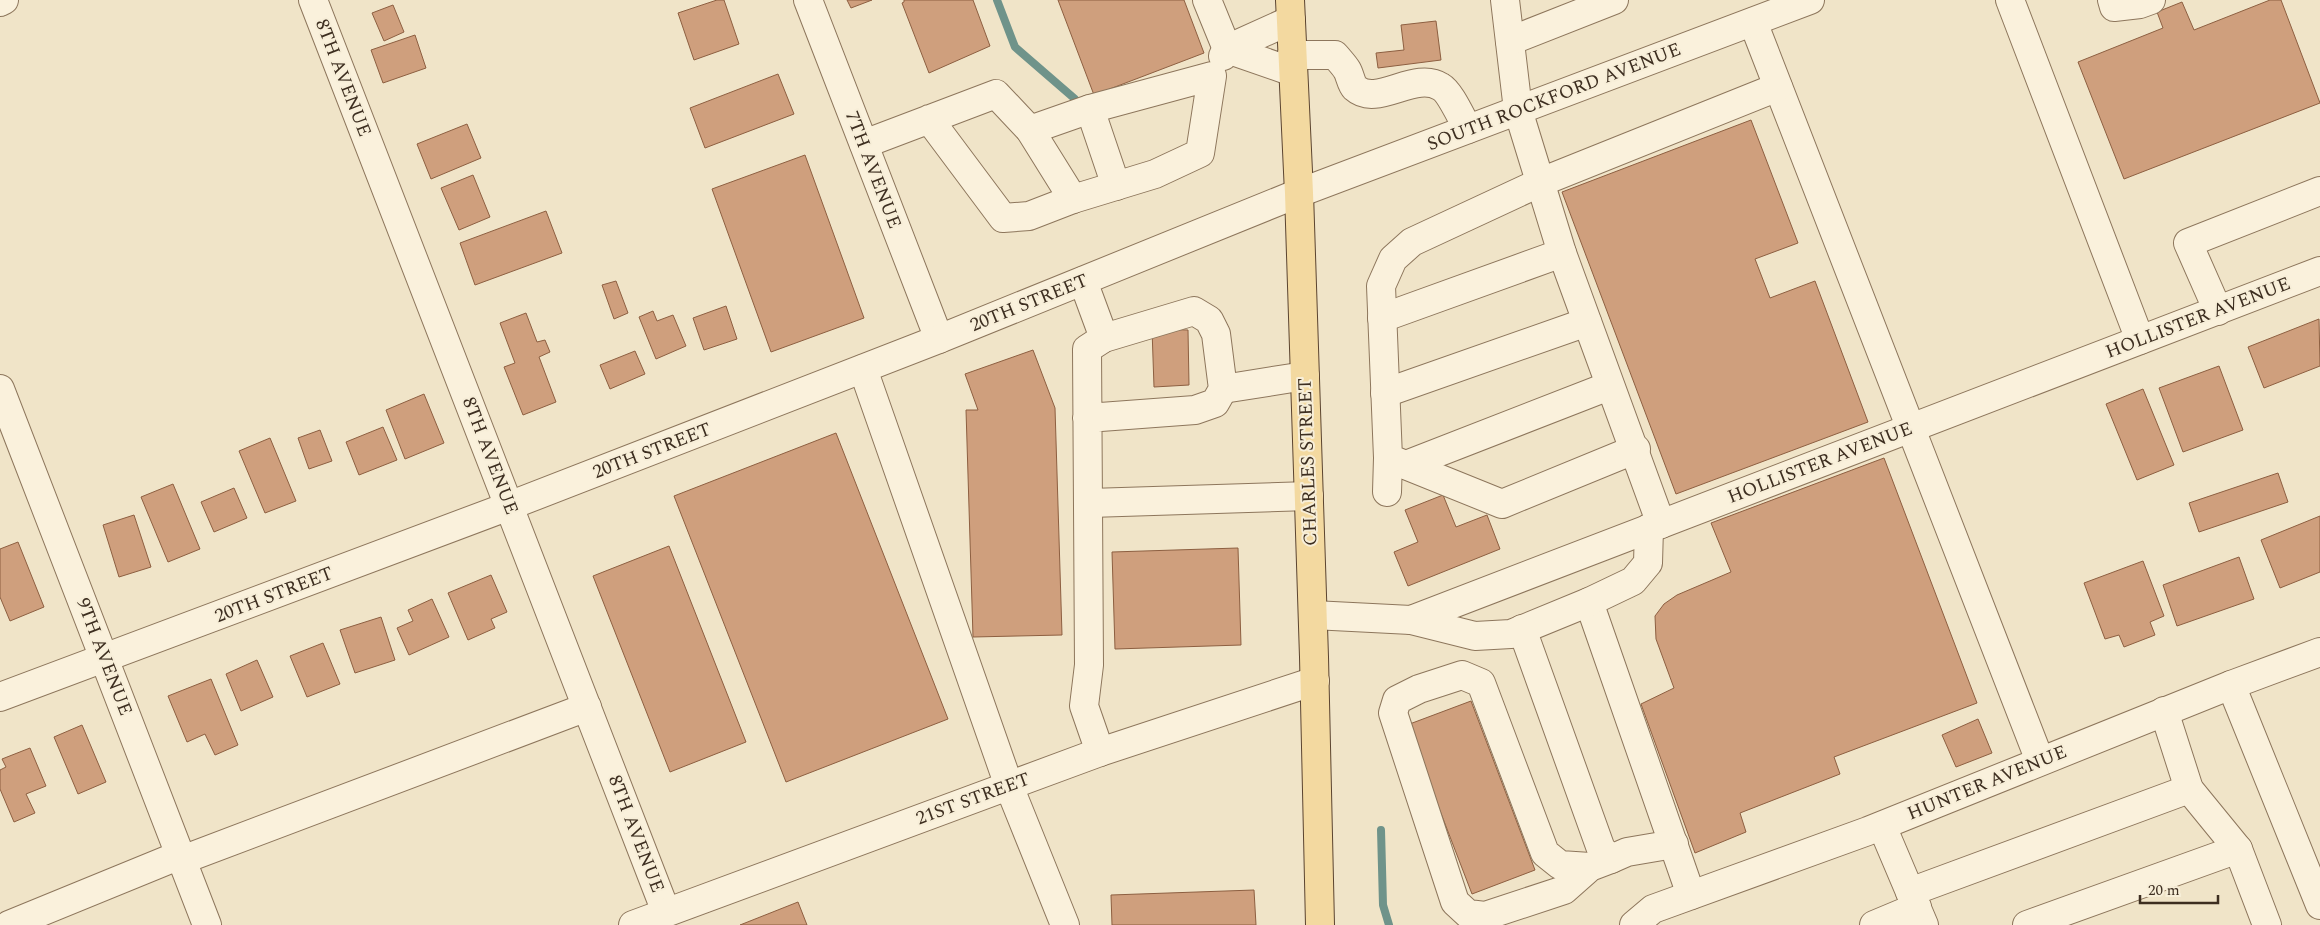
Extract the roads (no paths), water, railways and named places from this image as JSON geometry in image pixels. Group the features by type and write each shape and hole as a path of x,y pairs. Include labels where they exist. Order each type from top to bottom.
{"main road":[{"name":"CHARLES STREET","path":"1290,10 1299,193 1313,615 1320,925"}],"street":[{"path":"0,2 4,0"},
{"name":"8TH AVENUE","path":"313,0 666,912"},
{"name":"7TH AVENUE","path":"808,0 939,339"},
{"path":"1207,0 1226,49"},
{"path":"1411,620 1476,636 1510,634 1589,602 1632,581 1648,563 1656,526 1636,449 1609,386 1562,253 1518,110 1505,0"},
{"path":"1510,41 1614,0"},
{"name":"SOUTH ROCKFORD AVENUE","path":"1299,193 1753,22 1782,5 1810,0"},
{"path":"2010,0 2140,340"},
{"path":"2112,0 2114,7 2140,4 2151,0"},
{"path":"929,119 1003,218 1029,216 1073,199 1155,174 1200,153 1212,76 1226,49 1290,10"},
{"path":"1753,22 2040,762"},
{"path":"1226,49 1293,64 1335,55 1346,70 1355,88 1368,94 1397,89 1413,83 1428,82 1442,87 1468,129"},
{"path":"1030,130 1090,109 1212,76"},
{"path":"1386,492 1397,462 1385,393 1381,286 1392,259 1412,242 1541,182 1778,88"},
{"path":"864,144 996,94 1030,130 1073,199"},
{"path":"1090,109 1116,186"},
{"path":"2218,310 2188,243 2320,191"},
{"name":"20TH STREET","path":"0,696 104,659 509,506 863,369 1299,193"},
{"path":"1382,318 1562,253"},
{"name":"HOLLISTER AVENUE","path":"1313,615 1411,620 2320,271"},
{"path":"1083,281 1104,338"},
{"path":"1087,418 1195,410 1215,403 1223,389 1216,334 1209,320 1194,312 1104,338 1087,349 1087,418 1090,503 1089,665 1084,706 1100,752"},
{"path":"1385,393 1587,322"},
{"path":"863,369 1009,786 1065,925"},
{"path":"1223,389 1305,376"},
{"path":"1397,462 1609,386"},
{"name":"9TH AVENUE","path":"0,389 207,925"},
{"path":"1397,462 1502,504 1636,449"},
{"path":"1090,503 1309,496"},
{"path":"1589,602 1691,895"},
{"path":"1522,629 1602,849 1600,863"},
{"name":"HUNTER AVENUE","path":"1644,917 1691,895 1882,826 2230,685 2320,652"},
{"path":"1600,863 1560,864 1545,853 1481,683 1462,675 1419,689 1396,700 1393,713 1408,764 1455,902 1468,914 1486,916 1564,890 1600,863 1627,852 1674,844"},
{"name":"21ST STREET","path":"635,925 1100,752 1315,681"},
{"path":"2230,685 2320,905"},
{"path":"9,925 181,858 587,707"},
{"path":"2164,712 2189,789 2238,849 2267,925"},
{"path":"1874,925 2189,789"},
{"path":"1882,826 1917,908"},
{"path":"2027,925 2238,849"}],"waterway":[{"path":"997,0 1015,47 1075,99"},
{"path":"1381,830 1383,905 1389,925"}]}
